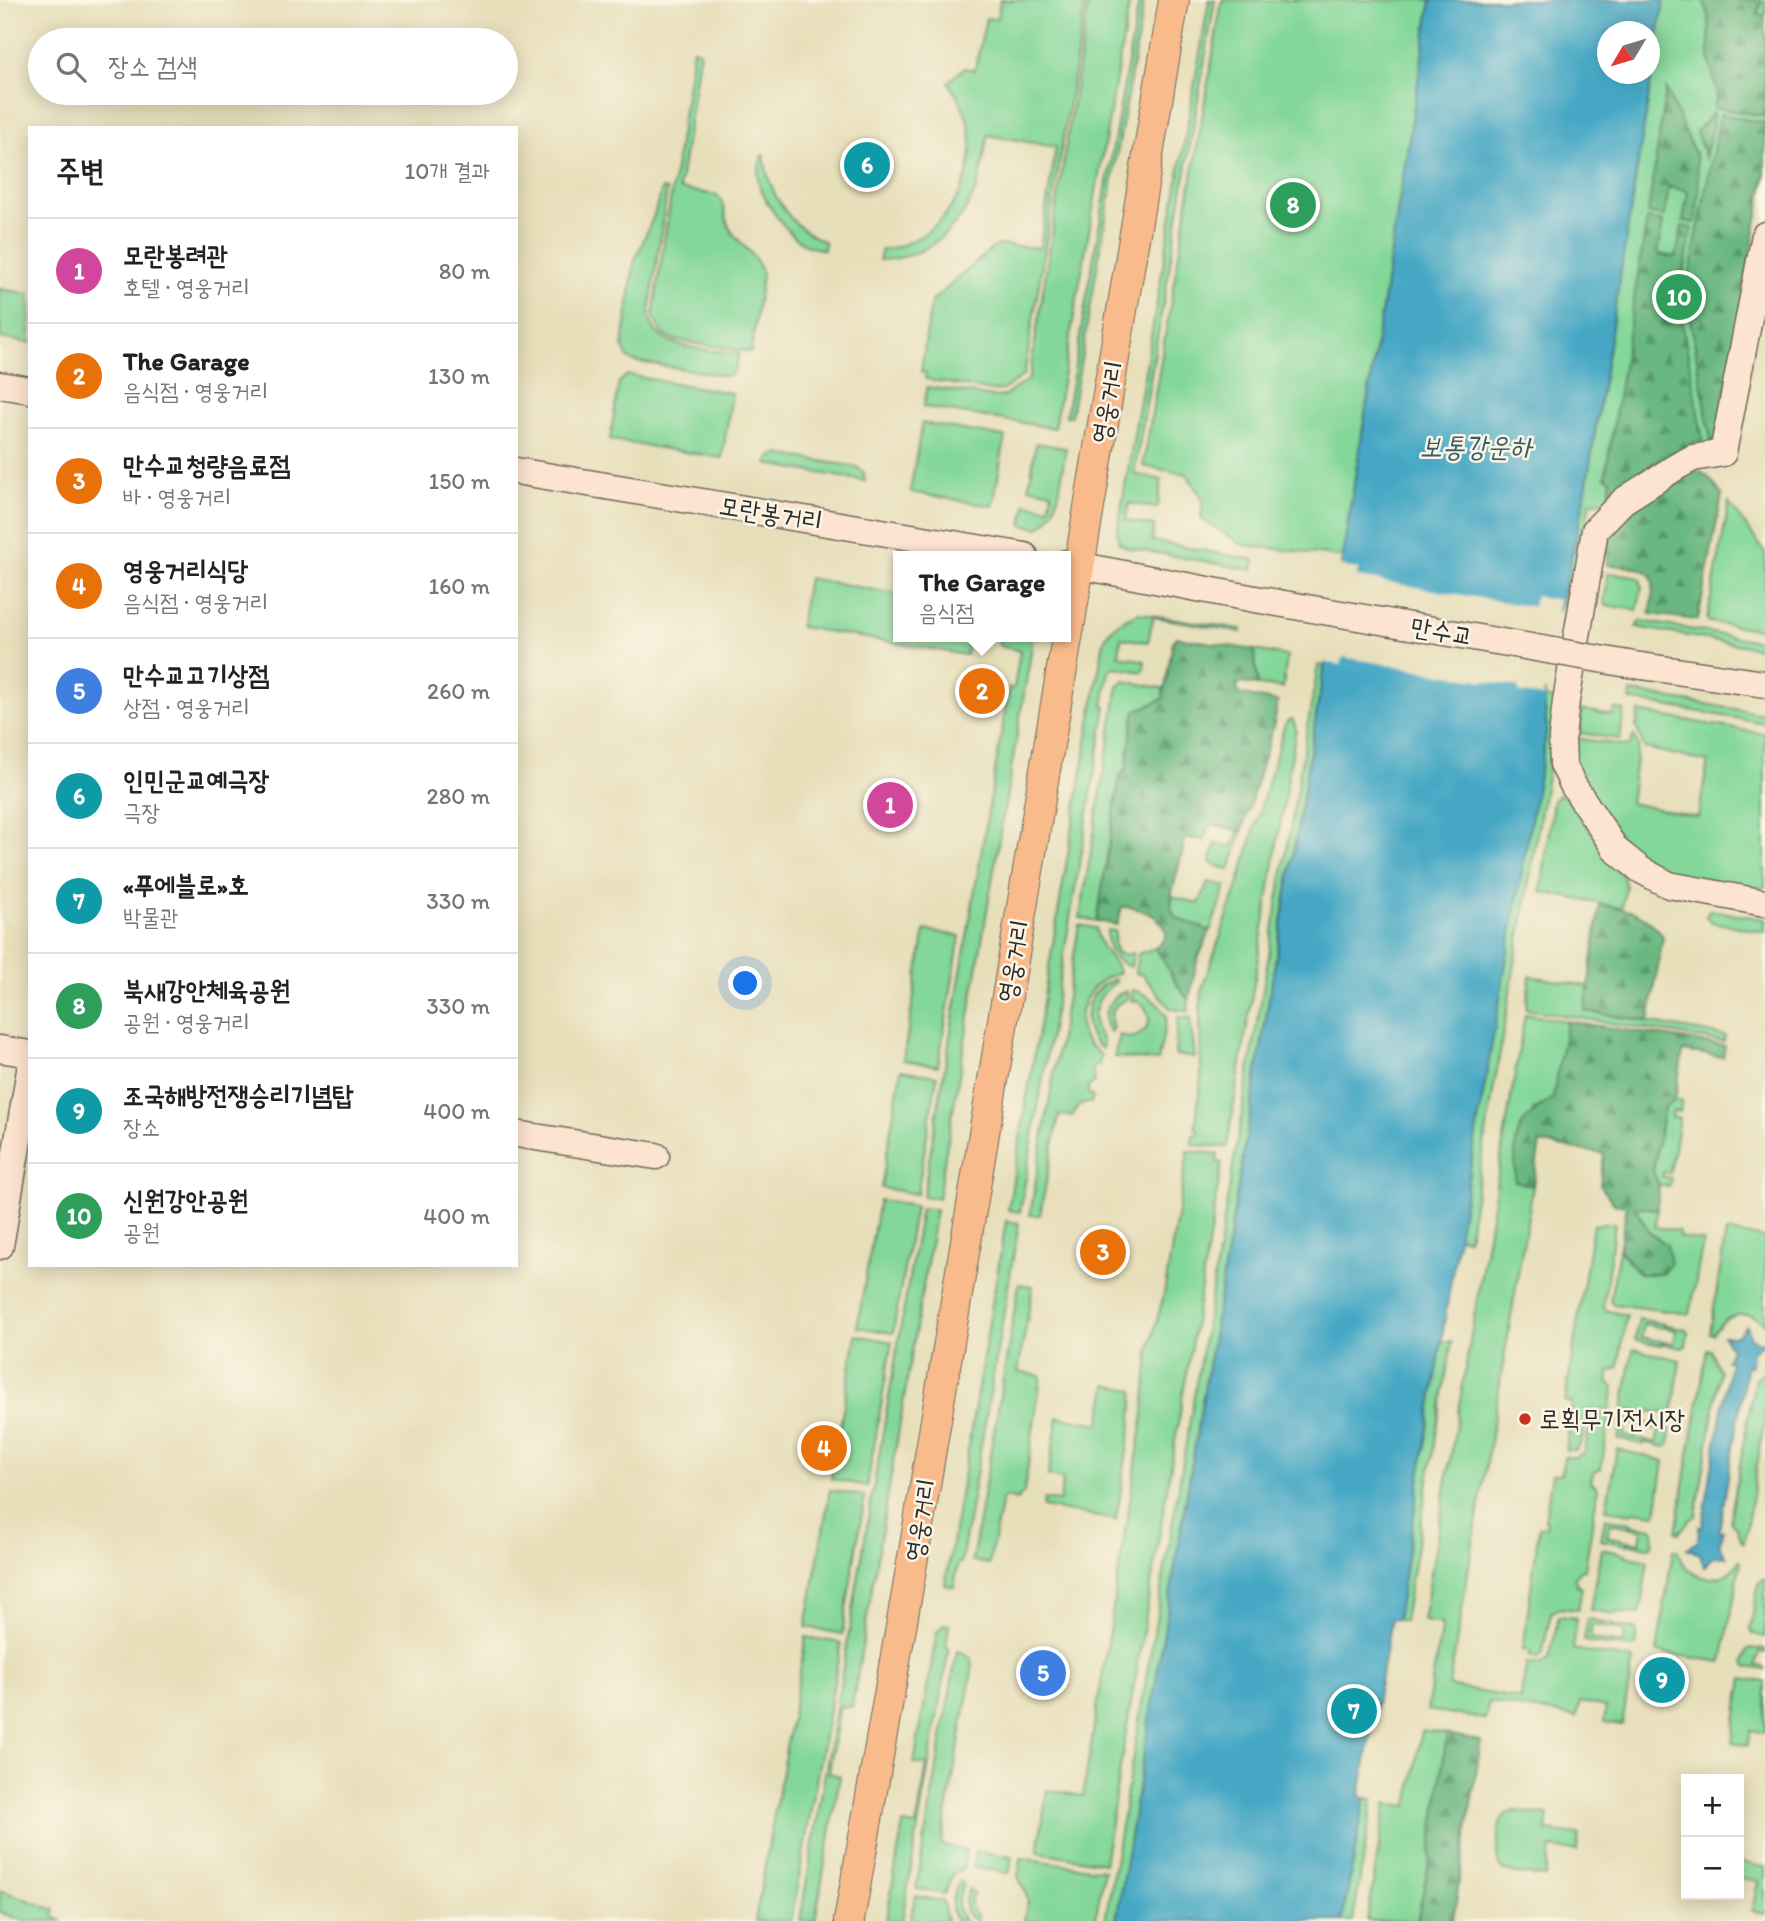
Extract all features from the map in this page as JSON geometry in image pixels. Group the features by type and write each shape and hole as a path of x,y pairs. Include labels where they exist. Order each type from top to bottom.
{"main road":[{"name":"영웅거리","path":"1073,564 1174,0"},
{"path":"1765,234 1723,453 1693,458 1676,467 1623,501 1595,530 1562,738 1563,764 1573,785 1616,850 1624,857 1669,885 1765,903"},
{"path":"0,385 28,390"},
{"name":"모란봉거리","path":"518,471 995,551"},
{"name":"만수교","path":"1073,564 1255,599 1628,664 1765,684"},
{"name":"영웅거리","path":"849,1921 907,1593 1060,642"},
{"path":"0,1049 28,1054"},
{"path":"0,1246 28,1082"},
{"path":"518,1134 656,1156"}],"green space":[{"path":"1000,0 1086,0 1024,375 1003,390 993,391 925,379 926,373 921,372 931,302 998,245 1040,248 1056,147 988,135 975,191 957,222 945,235 915,253 879,260 882,250 903,245 938,223 962,188 971,147 969,126 961,103 948,82 964,68 975,70 986,18 997,19"},
{"path":"1089,0 1130,0 1054,428 924,407 927,387 994,397 1004,396 1029,379"},
{"path":"1139,0 1144,1 1071,416 1066,416"},
{"path":"1209,0 1215,0 1134,474 1162,480 1157,508 1129,503 1126,520 1154,526 1152,541 1255,560 1253,570 1129,548 1119,543 1117,533"},
{"path":"1222,0 1431,0 1342,557 1243,545 1201,519 1203,500 1187,474 1143,466"},
{"path":"1664,0 1765,0 1765,150 1719,444 1608,501 1590,502 1573,596 1563,594 1584,502 1651,84 1660,84 1660,25"},
{"path":"1703,0 1761,0 1758,14 1765,16 1765,116 1714,108 1716,87 1709,54 1709,21"},
{"path":"693,49 700,51 679,189 717,195 722,202 729,227 760,267 762,275 751,352 674,340 662,334 653,316"},
{"path":"1666,89 1696,156 1699,189 1695,223 1683,221 1688,191 1669,187 1664,217 1648,213"},
{"path":"1713,113 1712,131 1705,158 1696,131"},
{"path":"1720,114 1765,123 1765,177 1716,440 1711,441 1688,306 1688,282"},
{"path":"762,155 770,183 782,207 812,236 825,242 824,250 800,241 784,226 769,205 758,176"},
{"path":"662,189 667,190 649,315 651,323 666,340 697,349 739,354 734,372 728,376 632,361 623,347 634,263"},
{"path":"1647,219 1663,222 1658,254 1676,257 1682,226 1692,228 1684,273 1678,273 1675,281 1703,441 1665,456 1608,499 1611,480 1605,477"},
{"path":"0,289 28,294 28,343 0,338"},
{"path":"627,375 732,393 722,458 610,440 619,382"},
{"path":"922,423 1005,437 993,506 910,492"},
{"path":"1036,443 1066,448 1056,503 1047,522 1039,528 1022,525 1026,504 1049,508 1052,492 1029,487"},
{"path":"778,454 857,467 864,473 865,481 767,464 770,458"},
{"path":"1694,471 1707,476 1722,495 1698,620 1650,614 1653,599 1652,579 1642,569 1607,565 1607,541 1617,523 1626,514 1660,490"},
{"path":"1729,503 1765,552 1765,630 1707,620"},
{"path":"1608,573 1639,579 1641,589 1637,610 1604,605"},
{"path":"808,578 893,593 893,642 968,642 966,655 800,627"},
{"path":"1139,613 1242,629 1241,632 1153,617 1148,642 1121,638 1119,656 1145,661 1143,672 1114,667 1109,671 1103,706 1106,707 1020,1212 1008,1210 1104,640 1119,623"},
{"path":"1641,621 1765,642 1765,649 1636,627"},
{"path":"1177,637 1254,650 1258,685 1240,683 1237,686 1238,694 1278,702 1242,831 1210,824 1205,840 1186,838 1172,892 1171,909 1177,918 1210,931 1197,961 1189,1000 1155,948 1166,933 1158,920 1141,910 1122,907 1117,925 1097,921 1120,775 1126,769 1135,711 1163,699 1173,641"},
{"path":"998,642 1032,642 938,1198 923,1196 1009,688 1014,688 1020,651 1000,646"},
{"path":"1254,650 1287,656 1283,688 1258,685"},
{"path":"1318,665 1324,666 1116,1921 1105,1921"},
{"path":"1124,681 1163,688 1163,699 1135,711 1126,769 1120,775 1097,921 1080,918 1118,687"},
{"path":"1631,692 1765,714 1765,723 1630,700"},
{"path":"1544,698 1560,700 1468,1239 1458,1237 1547,729"},
{"path":"1614,709 1624,710 1620,739 1579,733 1582,710 1613,715"},
{"path":"1639,712 1765,734 1765,887 1752,888 1669,874 1624,843 1572,765 1574,738 1629,746 1634,736 1638,746 1630,803 1698,817 1708,762 1644,748 1636,726"},
{"path":"1291,719 1296,729 1227,1147 1192,1145 1193,1135 1198,1134 1199,1129 1195,1128 1201,1078 1202,989 1238,886 1285,724"},
{"path":"1558,795 1566,797 1623,876 1626,887 1622,908 1541,892 1553,801"},
{"path":"1238,830 1242,831 1230,870 1210,863 1216,843 1232,847"},
{"path":"1208,882 1226,886 1210,931 1177,918 1170,909 1172,896 1199,904"},
{"path":"1600,905 1636,913 1650,922 1663,936 1649,1021 1585,1011"},
{"path":"1709,910 1765,919 1765,932 1711,922 1706,916"},
{"path":"1079,925 1096,928 1100,943 1119,973 1101,981 1083,1004 1080,1024 1082,1034 1087,1043 1101,1055 1099,1064 1092,1068 1095,1082 1088,1087 1088,1093 1093,1097 1091,1103 1077,1108 1073,1116 1059,1115 1040,1215 1030,1215"},
{"path":"925,930 960,936 938,1066 903,1060"},
{"path":"1107,930 1115,931 1114,944 1117,953 1133,953 1131,967 1115,958 1108,942"},
{"path":"1155,948 1189,1000 1188,1012 1170,1008 1143,975 1135,973 1138,954"},
{"path":"1530,976 1588,986 1585,1011 1725,1036 1724,1042 1526,1009"},
{"path":"1115,979 1116,982 1099,1001 1094,1016 1103,1040 1102,1049 1089,1031 1087,1010 1096,991"},
{"path":"1132,990 1152,999 1167,1016 1158,1061 1114,1057 1120,1035 1129,1038 1136,1036 1149,1024 1145,1008 1131,1000"},
{"path":"1127,991 1127,999 1113,1010 1113,1028 1110,1032 1105,1020 1107,1007 1115,997"},
{"path":"1525,1014 1567,1021 1553,1098 1533,1111 1515,1180 1533,1186 1449,1686 1520,1699 1527,1663 1541,1665 1549,1659 1559,1616 1577,1618 1573,1649 1633,1660 1622,1725 1604,1722 1606,1707 1580,1702 1576,1717 1489,1702 1485,1719 1427,1710 1442,1624 1423,1621"},
{"path":"1178,1017 1190,1018 1195,1058 1175,1055"},
{"path":"1567,1021 1725,1046 1723,1057 1683,1051 1675,1100 1664,1108 1653,1172 1659,1185 1657,1209 1635,1207 1649,1232 1667,1245 1671,1263 1662,1274 1640,1274 1619,1250 1627,1206 1614,1204 1600,1185 1604,1154 1540,1143 1533,1186 1515,1181 1515,1152 1519,1132 1530,1116 1553,1098"},
{"path":"901,1070 937,1076 917,1194 881,1188"},
{"path":"1675,1100 1682,1101 1680,1112 1673,1111 1672,1117 1679,1118 1670,1173 1663,1172 1662,1176 1671,1178 1669,1187 1659,1185 1653,1172 1664,1108"},
{"path":"1188,1151 1218,1154 1217,1162 1222,1163 1104,1863 1038,1852 1047,1790 1083,1796 1144,1413 1149,1351 1164,1294"},
{"path":"879,1200 915,1206 893,1333 857,1327"},
{"path":"1635,1206 1657,1209 1655,1227 1679,1231 1679,1237 1703,1241 1690,1314 1613,1304 1610,1300 1619,1250 1640,1274 1667,1245 1649,1232"},
{"path":"921,1208 936,1210 852,1707 840,1706 829,1773 840,1776 815,1921 800,1921"},
{"path":"1006,1221 1019,1223 961,1563 958,1563 954,1587 945,1585"},
{"path":"1615,1223 1603,1307 1608,1311 1627,1315 1618,1368 1609,1372 1608,1382 1614,1387 1610,1409 1589,1410 1578,1446 1575,1450 1566,1450 1572,1403 1565,1401 1593,1225"},
{"path":"1726,1232 1765,1238 1765,1324 1751,1316 1736,1316 1723,1322 1713,1334 1710,1333"},
{"path":"1019,1284 1033,1286 1018,1372 1041,1376 1024,1492 1017,1500 1005,1497 1002,1500 989,1564 972,1561"},
{"path":"1639,1319 1665,1324 1664,1328 1644,1324 1641,1337 1662,1341 1661,1345 1635,1340"},
{"path":"1667,1325 1686,1329 1686,1346 1682,1348 1663,1344 1674,1343 1676,1330 1666,1328"},
{"path":"856,1335 892,1342 867,1486 831,1479"},
{"path":"1442,1341 1452,1342 1404,1621 1397,1620"},
{"path":"1633,1349 1680,1360 1673,1414 1649,1411 1648,1414 1623,1409"},
{"path":"1707,1349 1720,1371 1696,1516 1679,1533 1676,1532"},
{"path":"1765,1371 1765,1419 1744,1543 1730,1521 1755,1378"},
{"path":"1107,1385 1134,1390 1132,1420 1116,1520 1043,1507 1044,1499 1060,1501 1063,1479 1048,1476 1058,1417 1100,1424"},
{"path":"1599,1414 1610,1416 1601,1469 1593,1473 1591,1482 1598,1488 1585,1569 1580,1570 1574,1577 1582,1588 1578,1610 1560,1608 1551,1613 1542,1655 1538,1658 1530,1656 1530,1651 1523,1650 1539,1527 1546,1527 1552,1474 1561,1474 1564,1457 1576,1457 1584,1452 1591,1421"},
{"path":"1622,1418 1648,1423 1647,1427 1626,1423 1624,1436 1644,1440 1644,1445 1618,1439"},
{"path":"1649,1425 1669,1428 1669,1445 1665,1447 1646,1443 1656,1443 1659,1430"},
{"path":"1617,1449 1664,1461 1656,1514 1633,1511 1632,1514 1606,1509"},
{"path":"830,1490 865,1496 842,1634 806,1627"},
{"path":"1605,1518 1631,1523 1630,1527 1610,1523 1607,1536 1628,1541 1627,1545 1601,1540"},
{"path":"1632,1525 1652,1528 1652,1545 1649,1547 1629,1544 1630,1541 1640,1543 1642,1530 1632,1528"},
{"path":"1601,1549 1648,1561 1640,1614 1590,1610"},
{"path":"1673,1550 1678,1551 1688,1569 1706,1578 1724,1575 1741,1561 1722,1662 1657,1652"},
{"path":"1765,1579 1765,1637 1753,1634 1750,1629 1759,1582"},
{"path":"1588,1619 1614,1624 1613,1628 1592,1625 1590,1638 1611,1642 1610,1646 1584,1641"},
{"path":"944,1624 949,1625 946,1647 949,1648 902,1921 886,1921 903,1824 916,1826 927,1765 914,1763 937,1632"},
{"path":"1615,1626 1635,1629 1635,1646 1632,1648 1612,1645 1612,1642 1623,1644 1625,1631"},
{"path":"806,1637 841,1643 791,1921 755,1921"},
{"path":"1750,1648 1765,1650 1765,1653 1759,1652 1756,1665 1765,1667 1765,1670 1747,1667 1744,1663"},
{"path":"957,1651 968,1655 973,1665 941,1845 966,1850 964,1867 953,1875 944,1894 916,1889"},
{"path":"1743,1678 1765,1682 1765,1733 1751,1730 1748,1745 1732,1742"},
{"path":"1422,1730 1447,1734 1430,1859 1417,1921 1367,1921 1386,1803 1408,1806"},
{"path":"1447,1734 1481,1741 1453,1921 1417,1921 1430,1859"},
{"path":"1365,1798 1373,1799 1353,1921 1342,1921"},
{"path":"1516,1811 1548,1815 1546,1831 1579,1835 1577,1851 1551,1848 1545,1877 1505,1871 1499,1864 1498,1837 1504,1816"},
{"path":"975,1851 1012,1857 1009,1873 973,1867"},
{"path":"1021,1858 1104,1870 1095,1921 1024,1921 1028,1901 1018,1877"},
{"path":"1744,1863 1765,1867 1765,1914 1752,1911 1758,1881 1744,1879"},
{"path":"960,1881 964,1885 958,1898 958,1908 964,1921 956,1921 952,1906 953,1896"},
{"path":"969,1889 974,1893 971,1906 978,1916 977,1921 969,1916 965,1908"},
{"path":"0,1890 55,1910 54,1917 63,1921 23,1921 0,1912"},
{"path":"915,1896 943,1901 947,1921 910,1921"}],"water":[{"name":"보통강운하","path":"1431,0 1664,0 1660,25 1660,21 1597,21 1597,84 1651,84 1584,502 1563,594 1544,698 1547,729 1458,1237 1397,1620 1391,1619 1360,1796 1365,1798 1342,1921 1116,1921 1343,555"},
{"path":"1746,1325 1750,1338 1763,1343 1752,1352 1751,1366 1747,1364 1719,1532 1724,1531 1719,1545 1727,1557 1713,1556 1704,1567 1700,1554 1687,1548 1698,1541 1699,1526 1702,1527 1730,1361 1726,1361 1731,1348 1723,1336 1737,1336"}],"pier":[{"path":"1337,566 1358,569 1357,577 1533,607 1535,596 1559,600 1557,611 1563,612 1549,692 1544,691 1543,697 1519,693 1519,687 1343,657 1341,665 1321,662"}],"place":[{"name":"인민군교예극장","path":"867,165"},
{"name":"북새강안체육공원","path":"1293,205"},
{"name":"신원강안공원","path":"1679,297"},
{"name":"The Garage","path":"982,691"},
{"name":"모란봉려관","path":"890,805"},
{"name":"만수교청량음료점","path":"1103,1252"},
{"name":"로획무기전시장","path":"1525,1419"},
{"name":"영웅거리식당","path":"824,1448"},
{"name":"만수교고기상점","path":"1043,1673"},
{"name":"조국해방전쟁승리기념탑","path":"1662,1680"},
{"name":"«푸에블로»호","path":"1354,1711"}]}
